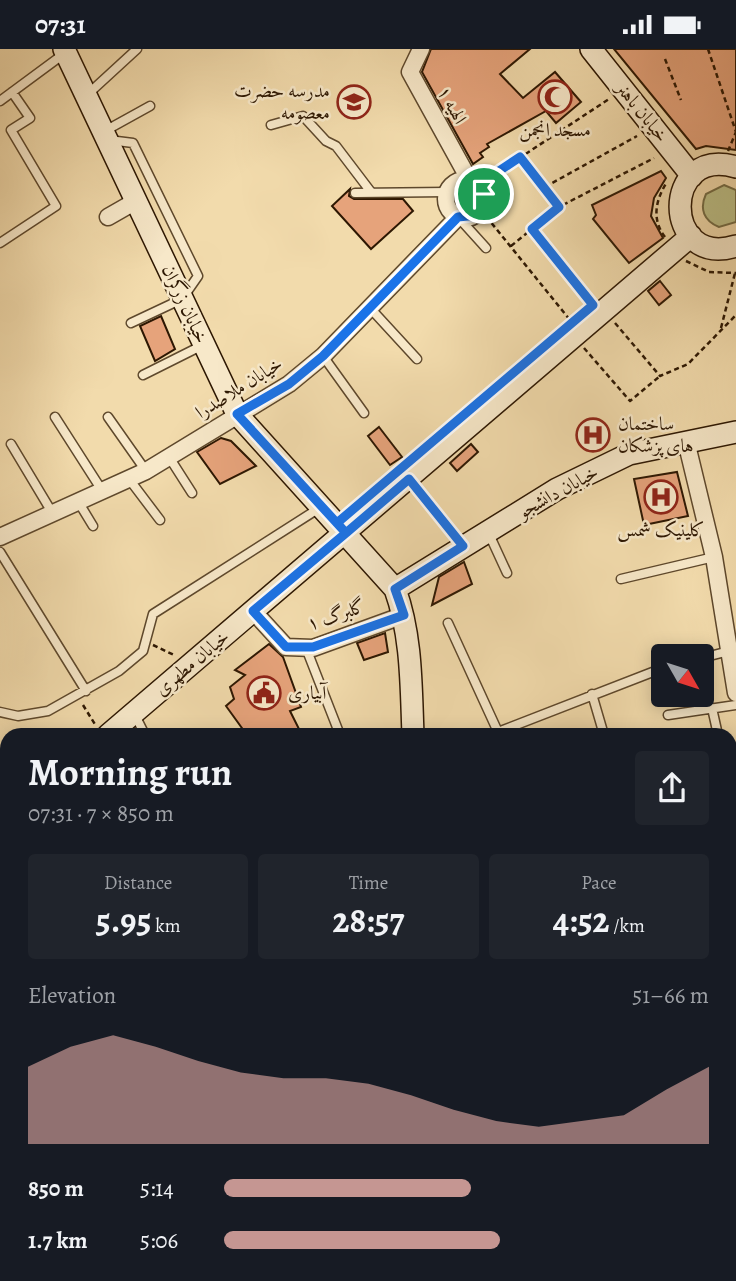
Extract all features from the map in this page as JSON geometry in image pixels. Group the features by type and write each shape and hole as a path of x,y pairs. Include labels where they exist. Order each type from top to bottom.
{"main road":[{"name":"خیابان باهنر","path":"591,49 617,98 682,176"},
{"name":"خیابان زرگران","path":"67,50 86,96 237,414 315,511 346,533 395,589"},
{"path":"679,242 679,206 684,187 682,176 732,160"},
{"path":"679,242 712,248 736,246"},
{"path":"679,242 735,266"},
{"name":"خیابان مطهری","path":"116,728 409,479 679,242"},
{"name":"خیابان دانشجو","path":"395,589 558,489 629,454 736,432"},
{"path":"395,589 404,615 411,670 413,728"}],"street":[{"name":"الهیه ۱","path":"421,49 410,72 474,183"},
{"path":"459,182 474,183 484,194 481,210 471,218 458,217 449,210 448,192 459,182"},
{"path":"108,217 136,201"},
{"name":"خیابان ملاصدرا","path":"0,537 146,471 289,384 323,356 458,217"},
{"path":"686,441 733,650 736,693"},
{"name":"گلبرگ ۱","path":"253,611 286,647 306,647 404,615"}],"lane":[{"path":"86,96 137,49"},
{"path":"0,101 67,50"},
{"path":"0,243 56,206 11,130 30,118 12,92"},
{"path":"105,136 150,106"},
{"path":"271,125 303,116 326,141 336,146 371,192"},
{"path":"105,136 133,143 198,277 182,299 131,323"},
{"path":"355,193 448,192"},
{"path":"458,217 486,248"},
{"path":"370,309 417,359"},
{"path":"143,375 204,345"},
{"path":"323,356 364,412"},
{"path":"55,417 103,492"},
{"path":"108,417 146,471"},
{"path":"11,444 53,514"},
{"path":"169,457 192,493"},
{"path":"129,479 160,520"},
{"path":"409,479 463,546"},
{"path":"79,503 93,526"},
{"path":"0,712 18,716 48,711 86,691 135,658 147,642 153,614 315,511"},
{"path":"488,531 507,573"},
{"path":"0,552 86,691"},
{"path":"621,579 714,557"},
{"path":"448,623 496,728"},
{"path":"306,647 337,728"},
{"path":"714,655 733,650"},
{"path":"508,728 651,672"},
{"path":"592,694 602,728"},
{"path":"668,715 736,705"},
{"path":"712,708 716,728"},
{"path":"134,713 142,728"}],"path":[{"path":"708,49 736,132 732,160"},
{"path":"665,59 681,100"},
{"path":"474,183 617,98"},
{"path":"544,188 640,134 646,142"},
{"path":"511,246 559,207 657,156 652,149"},
{"path":"520,157 559,207"},
{"path":"679,242 657,222 656,211 661,193 682,176"},
{"path":"481,210 573,322"},
{"path":"532,229 593,305"},
{"path":"721,331 735,266"},
{"path":"582,346 630,401 660,376 688,364 736,315"},
{"path":"612,320 660,376"},
{"path":"147,642 192,663"},
{"path":"77,696 98,728"}],"green space":[{"path":"724,185 736,190 736,222 719,227 706,218 703,205 706,194"}],"building":[{"path":"431,49 530,49 500,74 523,98 555,72 581,102 556,123 546,111 487,144 489,147 480,153 483,157 473,164 422,72"},
{"path":"614,49 736,49 736,150 706,146 696,149"},
{"path":"661,171 666,178 654,198 651,216 663,238 629,263 593,219 596,215 592,205"},
{"path":"350,189 349,196 354,199 403,199 413,211 371,249 332,206"},
{"path":"660,281 671,295 659,305 648,291"},
{"path":"161,316 175,349 155,361 140,326"},
{"path":"379,427 402,457 390,465 368,436"},
{"path":"221,438 231,441 256,466 220,484 197,452"},
{"path":"471,444 478,452 457,471 450,463"},
{"name":"کلینیک شمس","path":"677,472 688,516 644,525 634,479"},
{"path":"464,562 472,584 432,605 439,577"},
{"path":"385,633 388,652 364,660 357,643"},
{"name":"آبیاری","path":"269,644 283,657 301,707 290,711 298,728 242,728 226,706 234,699 230,687 245,675 235,670"}],"place":[{"name":"مسجد انجمن","path":"555,97"},
{"name":"مدرسه حضرت معصومه","path":"354,102"},
{"name":"ساختمان های پزشکان","path":"593,435"},
{"name":"کلینیک شمس","path":"661,497"},
{"name":"آبیاری","path":"264,693"}],"route":[{"path":"484,194 478,185 520,157 559,207 532,229 593,305 337,523 346,533 409,479 463,546 395,589 404,615 313,647 286,647 253,611 346,533 237,414 289,384 323,356 458,217 471,218 477,215 484,205 484,194"}]}
